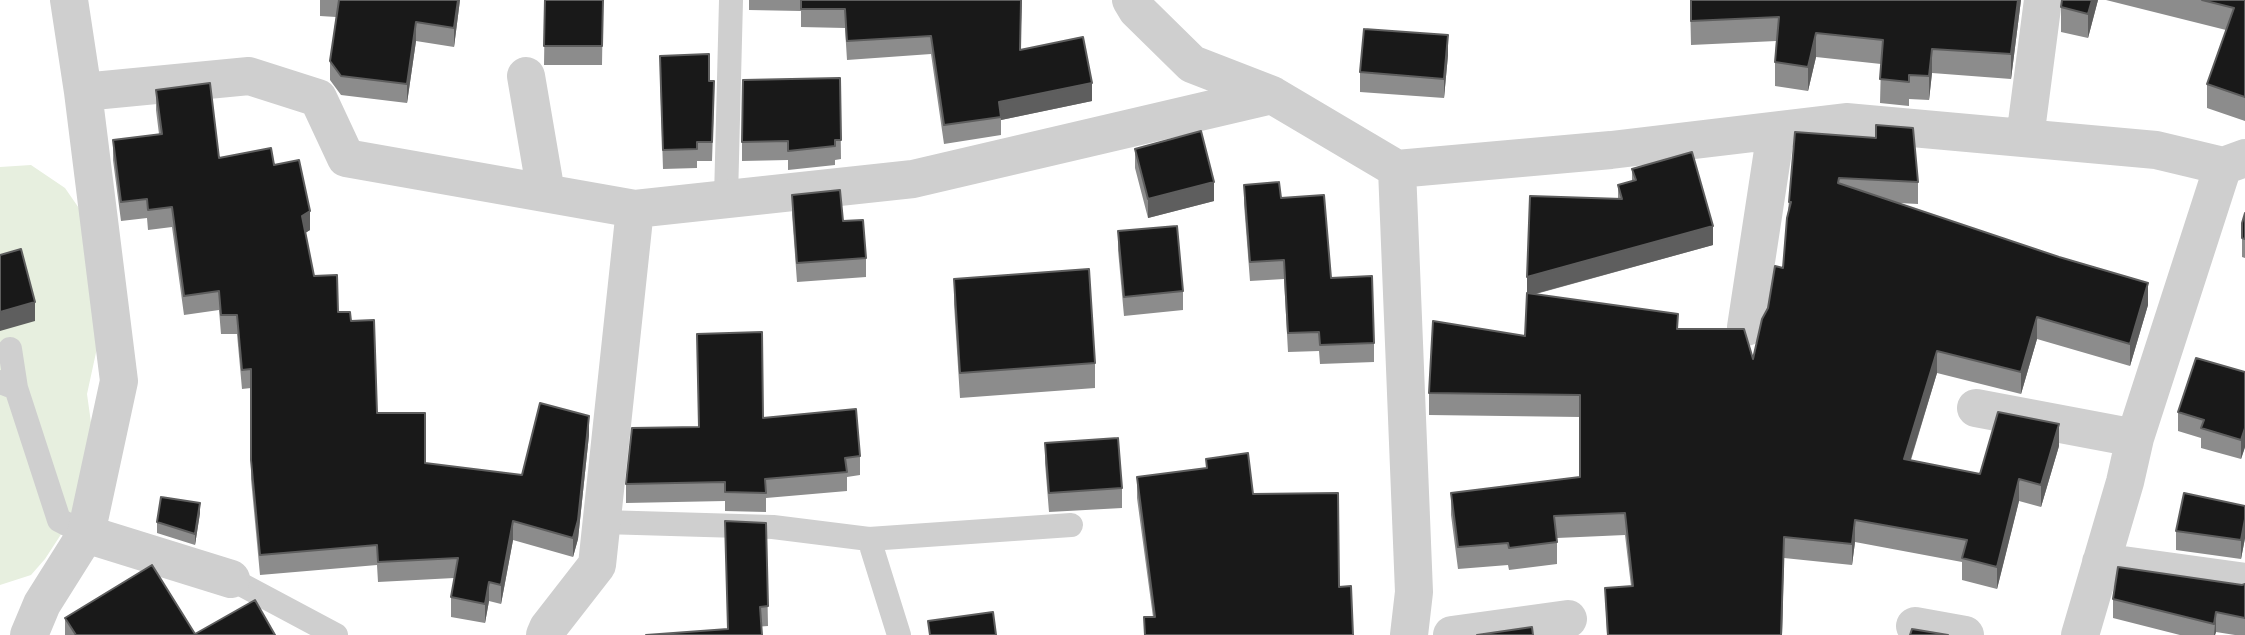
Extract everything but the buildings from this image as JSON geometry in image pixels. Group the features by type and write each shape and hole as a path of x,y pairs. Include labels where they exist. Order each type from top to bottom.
{"street":[{"path":"29,635 42,604 86,534 119,381 69,0"},
{"path":"1131,0 1137,10 1192,64 1272,95 1397,169 1611,150 1846,122 2156,150 2234,162 2135,438 2125,482 2080,635"},
{"path":"2025,138 2043,0"},
{"path":"83,92 249,76 318,98 346,158 635,209 913,179 1272,95"},
{"path":"526,76 546,193"},
{"path":"1746,327 1776,131"},
{"path":"1397,169 1414,592 1409,635"},
{"path":"545,635 597,565 635,209"},
{"path":"1976,408 2135,438"},
{"path":"86,534 231,579"},
{"path":"2101,562 2245,582"},
{"path":"1452,635 1568,619"},
{"path":"1915,625 1965,635"}],"lane":[{"path":"726,198 731,0"},
{"path":"10,349 8,385 59,520 86,534"},
{"path":"603,522 773,527 869,539 1071,525"},
{"path":"869,539 899,635"},
{"path":"231,579 336,635"}],"green space":[{"path":"31,165 65,188 92,227 102,325 87,394 93,437 71,519 31,575 0,585 0,167"}]}
